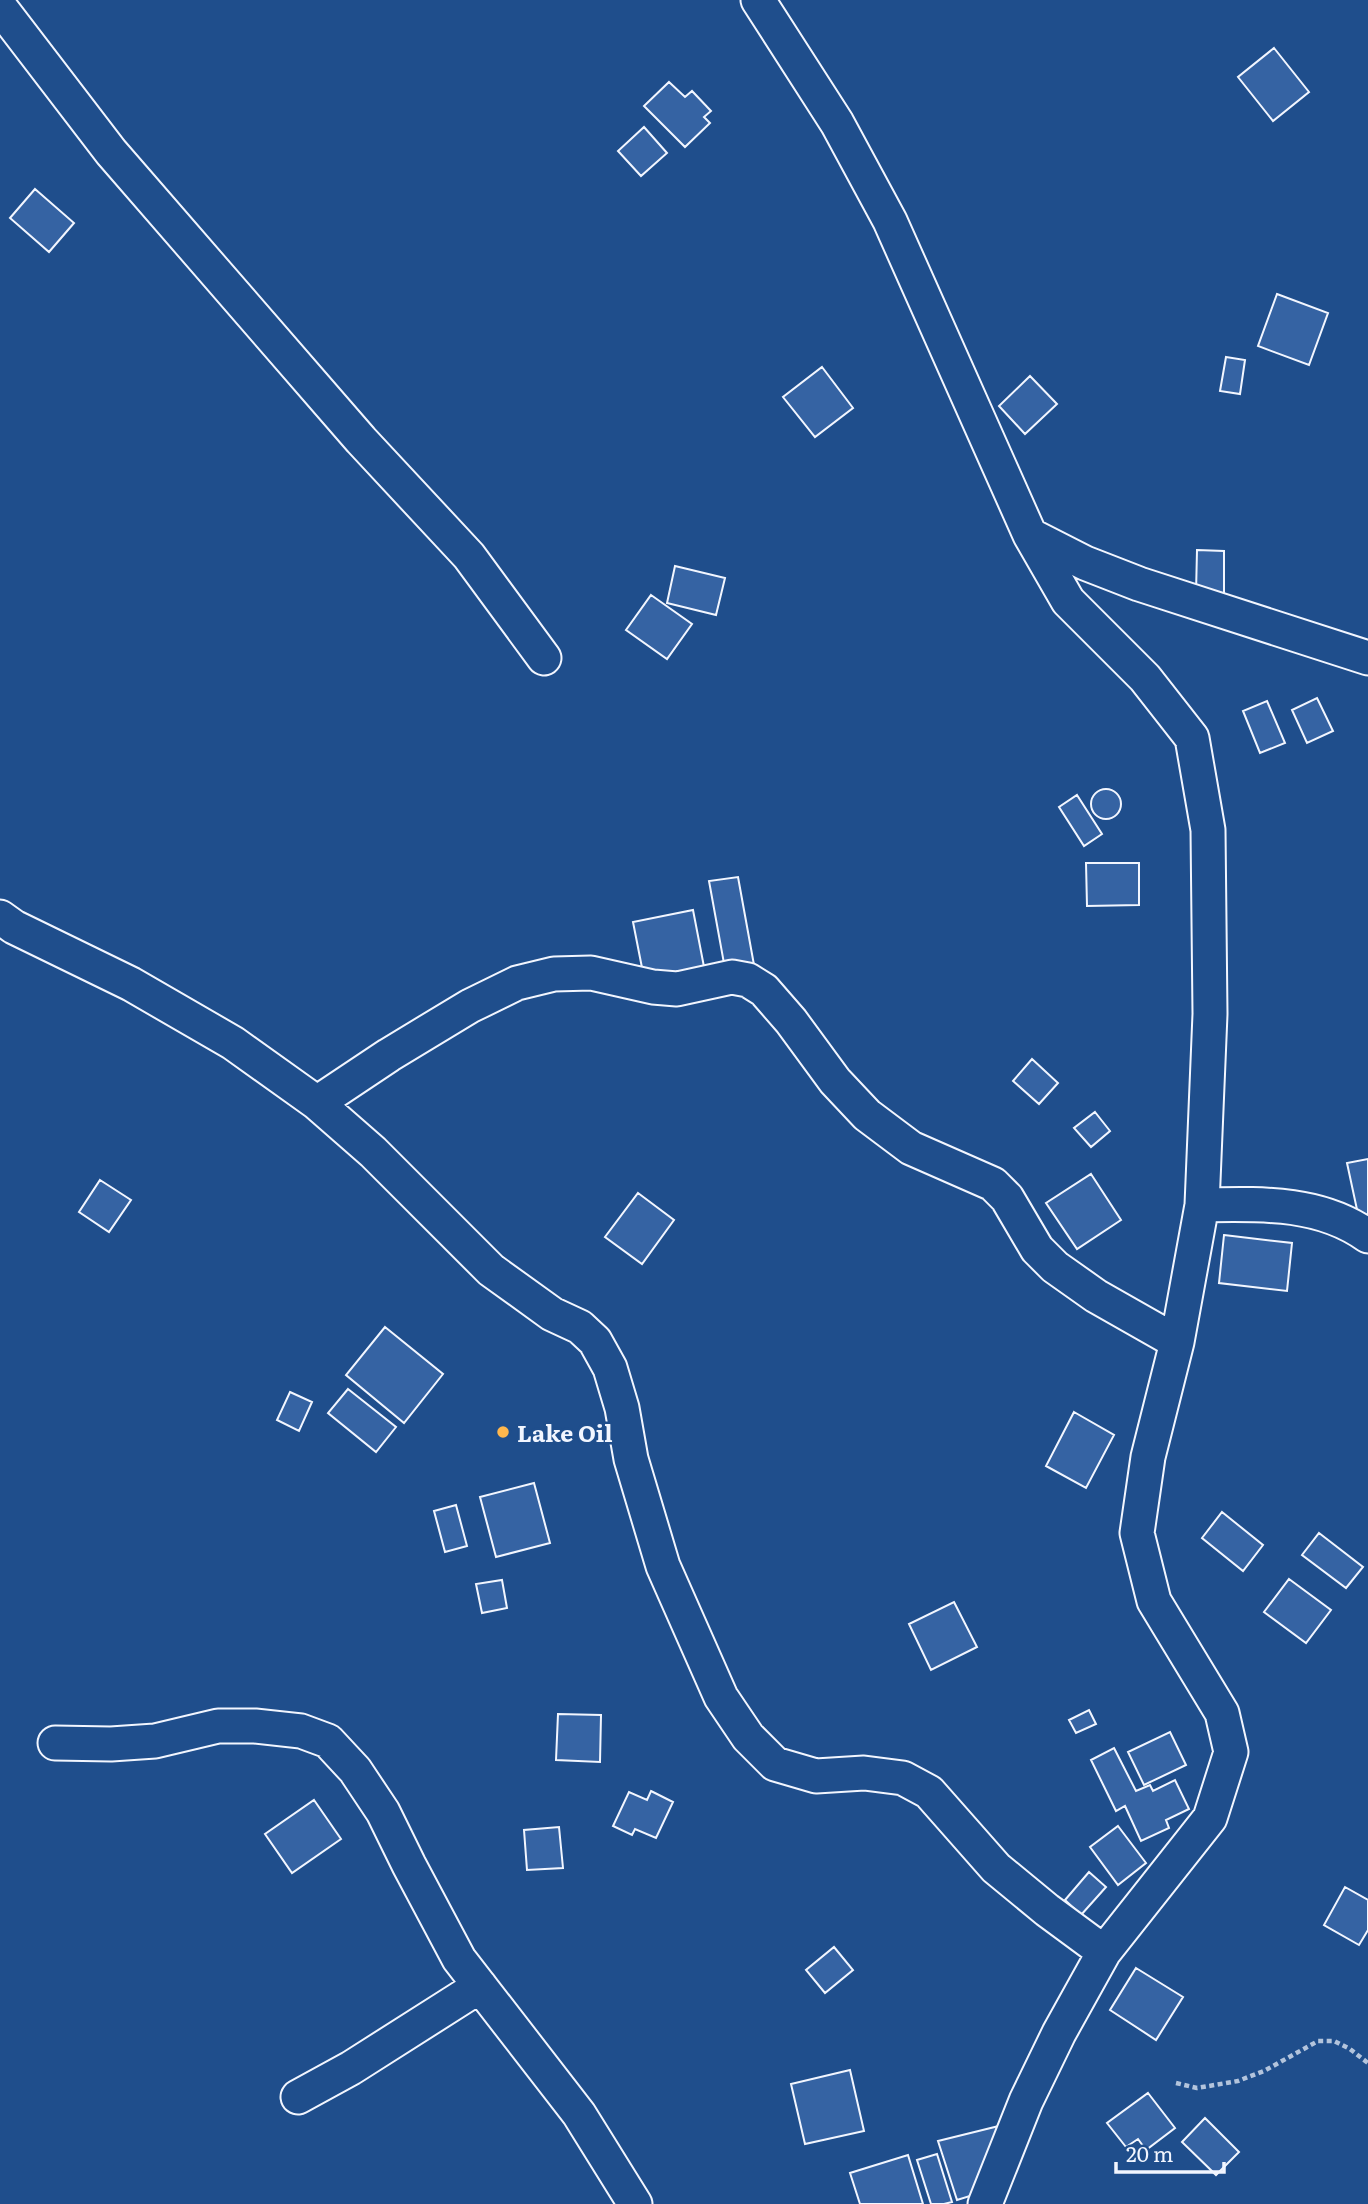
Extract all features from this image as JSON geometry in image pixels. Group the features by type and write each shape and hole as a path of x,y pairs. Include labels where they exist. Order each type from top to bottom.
{"street":[{"path":"758,0 837,123 890,221 1030,535 1068,601 1145,678 1192,738 1208,830 1210,1014 1202,1205 1177,1342 1148,1457 1137,1533 1154,1601 1222,1713 1231,1752 1210,1818 1104,1952 1059,2033 1026,2101 985,2204"},
{"path":"0,7 111,152 361,440 468,556 544,658"},
{"path":"1030,535 1085,563 1139,584 1368,658"},
{"path":"0,917 14,927 131,984 233,1043 317,1103 373,1152 491,1270 552,1314 580,1327 595,1341 610,1368 622,1408 631,1459 663,1566 721,1697 748,1737 775,1764 816,1776 864,1773 903,1779 929,1792 996,1868 1104,1952"},
{"path":"317,1103 458,1013 517,983 554,974 591,973 677,989 732,977 748,980 764,990 791,1021 835,1081 867,1115 911,1148 993,1184 1007,1198 1037,1249 1055,1267 1096,1296 1177,1342"},
{"path":"1202,1205 1296,1207 1319,1212 1355,1227 1368,1236"},
{"path":"55,1743 144,1742 230,1726 301,1731 328,1741 355,1770 383,1812 459,1959 579,2114 635,2204"},
{"path":"298,2097 351,2068 480,1986"}],"path":[{"path":"1176,2083 1198,2088 1238,2081 1264,2071 1318,2041 1334,2041 1368,2063"}],"building":[{"path":"1274,48 1309,92 1273,121 1238,77"},
{"path":"669,82 685,97 692,91 711,111 704,117 710,123 685,147 644,106"},
{"path":"644,127 667,153 641,176 618,151"},
{"path":"35,189 74,223 49,252 10,218"},
{"path":"1277,294 1328,313 1309,365 1258,346"},
{"path":"1226,357 1245,360 1240,394 1220,391"},
{"path":"822,367 853,408 815,437 783,397"},
{"path":"1030,376 1057,404 1025,434 999,406"},
{"path":"1197,550 1224,551 1224,594 1196,593"},
{"path":"675,566 725,578 716,615 667,603"},
{"path":"651,595 692,624 667,659 626,630"},
{"path":"1317,698 1333,731 1307,743 1292,710"},
{"path":"1267,701 1285,743 1260,753 1243,711"},
{"path":"1106,789 1117,793 1121,804 1117,815 1106,819 1095,815 1091,804 1095,793"},
{"path":"1077,795 1102,834 1084,846 1059,807"},
{"path":"1086,863 1139,863 1139,905 1087,906"},
{"path":"738,877 754,965 725,969 709,881"},
{"path":"693,910 705,972 645,983 633,922"},
{"path":"1032,1059 1058,1083 1039,1104 1013,1081"},
{"path":"1095,1112 1110,1131 1091,1147 1074,1128"},
{"path":"1368,1159 1368,1218 1359,1219 1347,1163"},
{"path":"1091,1174 1121,1220 1077,1249 1046,1203"},
{"path":"100,1180 131,1200 109,1232 79,1212"},
{"path":"638,1193 674,1220 642,1264 605,1237"},
{"path":"1224,1235 1292,1243 1287,1291 1219,1283"},
{"path":"385,1327 443,1374 404,1423 346,1375"},
{"path":"348,1389 396,1427 376,1452 328,1413"},
{"path":"290,1392 312,1402 299,1431 277,1420"},
{"path":"1074,1412 1114,1435 1086,1488 1046,1466"},
{"path":"534,1483 550,1543 496,1557 480,1497"},
{"path":"456,1505 467,1546 445,1552 434,1511"},
{"path":"1222,1512 1263,1545 1243,1571 1202,1538"},
{"path":"1319,1533 1363,1567 1346,1588 1302,1555"},
{"path":"1289,1579 1331,1610 1306,1643 1264,1612"},
{"path":"502,1580 507,1608 482,1613 476,1584"},
{"path":"954,1602 977,1647 931,1670 909,1624"},
{"path":"1089,1710 1096,1724 1076,1733 1069,1720"},
{"path":"558,1714 601,1715 600,1762 556,1760"},
{"path":"1170,1732 1186,1765 1144,1785 1128,1752"},
{"path":"1114,1748 1136,1791 1150,1785 1153,1791 1175,1780 1189,1809 1166,1820 1169,1828 1141,1841 1125,1806 1116,1811 1091,1760"},
{"path":"651,1791 673,1802 656,1838 635,1829 632,1835 613,1826 629,1792 647,1800"},
{"path":"314,1800 341,1839 292,1873 265,1834"},
{"path":"1118,1826 1146,1863 1118,1885 1090,1847"},
{"path":"559,1827 563,1868 527,1870 524,1830"},
{"path":"1089,1872 1106,1887 1081,1915 1065,1900"},
{"path":"1345,1887 1368,1900 1368,1930 1359,1945 1324,1925"},
{"path":"834,1947 853,1970 825,1993 806,1970"},
{"path":"1136,1968 1183,1997 1156,2040 1110,2010"},
{"path":"850,2070 864,2131 805,2144 791,2084"},
{"path":"1148,2093 1175,2128 1146,2150 1138,2139 1126,2147 1107,2123"},
{"path":"1205,2118 1239,2152 1216,2175 1182,2142"},
{"path":"1011,2123 983,2192 957,2200 938,2141"},
{"path":"937,2154 952,2202 944,2204 931,2204 917,2160"},
{"path":"908,2155 923,2204 860,2204 850,2173"}],"place":[{"name":"Lake Oil","path":"503,1432"}]}
